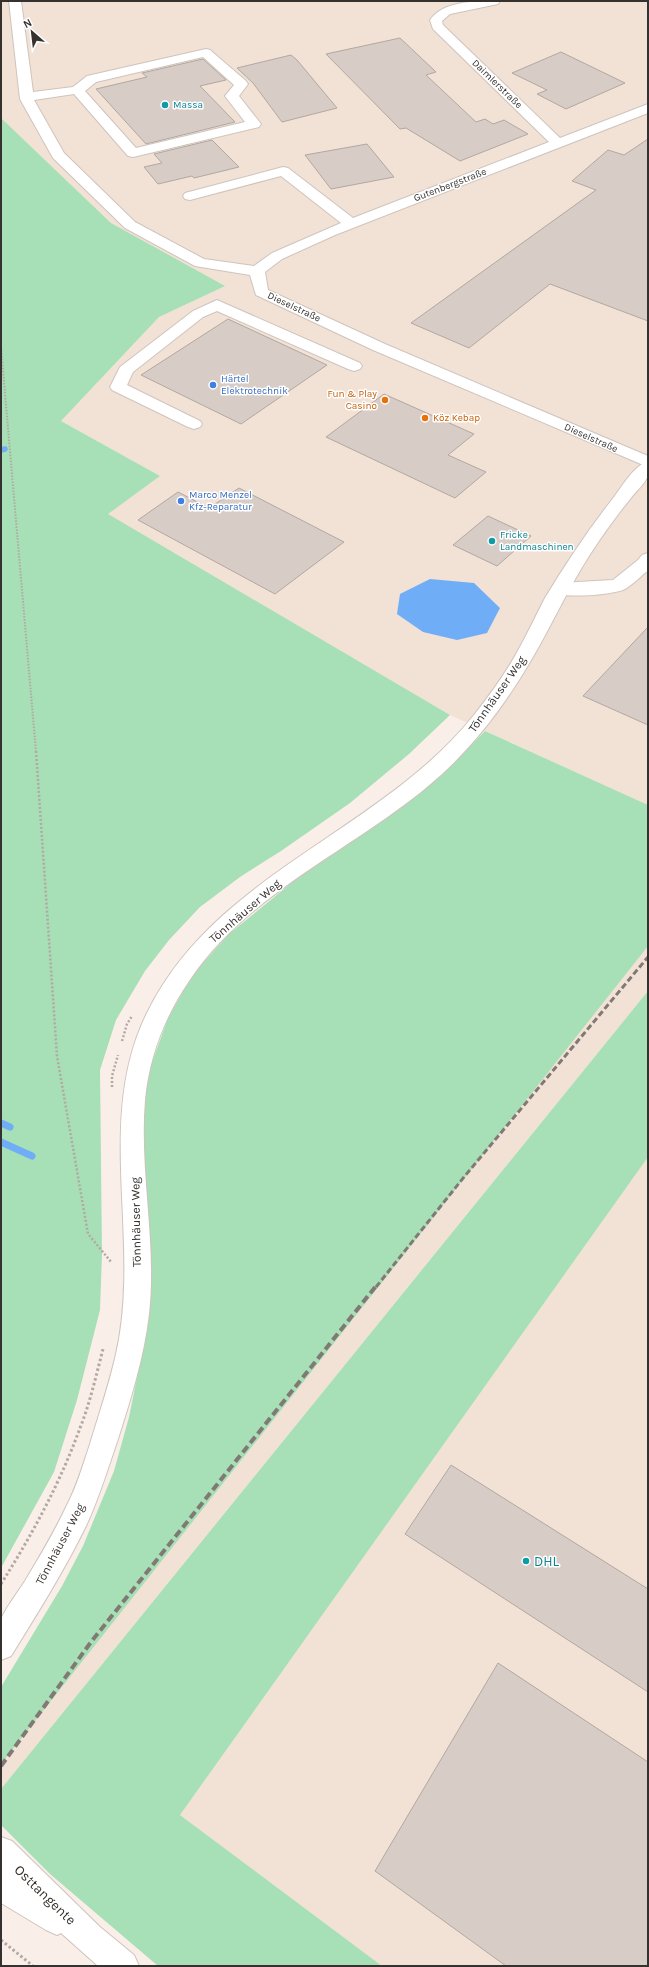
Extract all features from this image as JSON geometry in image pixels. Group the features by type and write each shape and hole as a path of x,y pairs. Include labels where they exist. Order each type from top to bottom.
{"street":[{"path":"15,1 26,97 58,155 130,225 200,263 257,271"},
{"name":"Daimlerstraße","path":"494,1 446,11 436,20 437,26 558,143"},
{"path":"26,97 77,90 92,79 206,53 241,84 232,96 254,124 133,153 77,90"},
{"name":"Gutenbergstraße","path":"257,271 277,256 350,224 648,108"},
{"path":"190,196 283,171 350,224"},
{"name":"Dieselstraße","path":"257,271 262,292 379,347 648,462"},
{"path":"194,424 118,387 126,370 198,314 217,305 354,366"},
{"name":"Tönnhäuser Weg","path":"1,1646 36,1589 76,1516 96,1467 110,1426 129,1357 138,1294 133,1105 140,1062 158,1013 184,969 219,930 284,876 375,814 431,772 476,728 520,662 560,589 617,501 648,466"},
{"path":"560,589 599,588 618,585 645,564 648,559"},
{"name":"Osttangente","path":"1,1852 89,1938 123,1966"},
{"name":"Osttangente","path":"1,1885 89,1938"}],"path":[{"path":"1,347 38,767 57,1056 88,1234"},
{"path":"120,1046 127,1024 135,1010"},
{"path":"112,1091 112,1076 118,1054"},
{"path":"114,1261 114,1266"},
{"path":"1,1584 14,1564 58,1480 87,1407 104,1347"},
{"path":"1,1940 33,1966"}],"shaded area":[{"path":"1,1 648,1 648,805 450,715 107,514 160,476 61,421 159,317 224,286 111,223 1,118"},
{"path":"648,940 648,991 1,1789 1,1750"},
{"path":"648,1157 648,1966 382,1966 180,1815"}],"green space":[{"path":"1,118 111,223 225,286 159,317 61,421 160,476 108,514 450,715 409,754 350,803 281,851 240,877 200,907 169,940 145,971 116,1020 100,1070 102,1254 100,1310 77,1400 54,1472 1,1568"},
{"path":"485,731 648,805 648,946 1,1764 1,1687 62,1586 83,1546 114,1471 129,1417 140,1363 148,1300 150,1233 145,1176 143,1110 150,1068 168,1018 193,974 229,934 294,881 385,818 440,776"},
{"path":"648,991 648,1157 180,1815 382,1966 158,1966 50,1874 1,1825 1,1789"}],"water":[{"path":"430,579 474,583 500,608 487,633 457,640 423,632 397,614 400,594"}],"building":[{"path":"400,38 436,72 426,75 476,122 485,119 493,124 504,120 528,134 460,161 406,128 400,129 326,54"},
{"path":"561,52 625,83 566,109 537,94 547,90 512,73"},
{"path":"291,55 297,60 337,108 282,122 253,83 237,68"},
{"name":"Massa","path":"203,59 226,80 200,86 235,122 146,144 96,89 147,77 142,73"},
{"path":"648,139 648,321 550,284 469,348 411,323 596,190 572,181 608,150 624,155"},
{"path":"212,140 239,167 194,178 192,176 158,184 144,167 162,163 154,154"},
{"path":"367,144 394,177 331,189 305,155"},
{"path":"228,319 327,365 241,424 141,375"},
{"path":"384,394 474,434 448,455 486,472 455,498 326,437"},
{"path":"239,488 344,542 275,594 138,520 178,492 209,508"},
{"name":"Fricke Landmaschinen","path":"488,516 531,536 497,566 453,545"},
{"path":"648,627 648,725 583,696"},
{"name":"DHL","path":"451,1465 648,1589 648,1692 405,1534"},
{"path":"498,1663 648,1762 648,1966 506,1966 375,1871"}],"waterway":[{"path":"1,450 5,449"},
{"path":"1,1123 10,1127"},
{"path":"1,1142 32,1156"}],"railway":[{"path":"376,1287 464,1177 648,957"},
{"path":"1,1766 91,1642 376,1286"}],"place":[{"name":"Massa","path":"165,105"},
{"name":"Härtel Elektrotechnik","path":"213,385"},
{"name":"Fun & Play Casino","path":"385,400"},
{"name":"Köz Kebap","path":"425,418"},
{"name":"Marco Menzel Kfz-Reparatur","path":"181,501"},
{"name":"Fricke Landmaschinen","path":"492,541"},
{"name":"DHL","path":"526,1561"}]}
